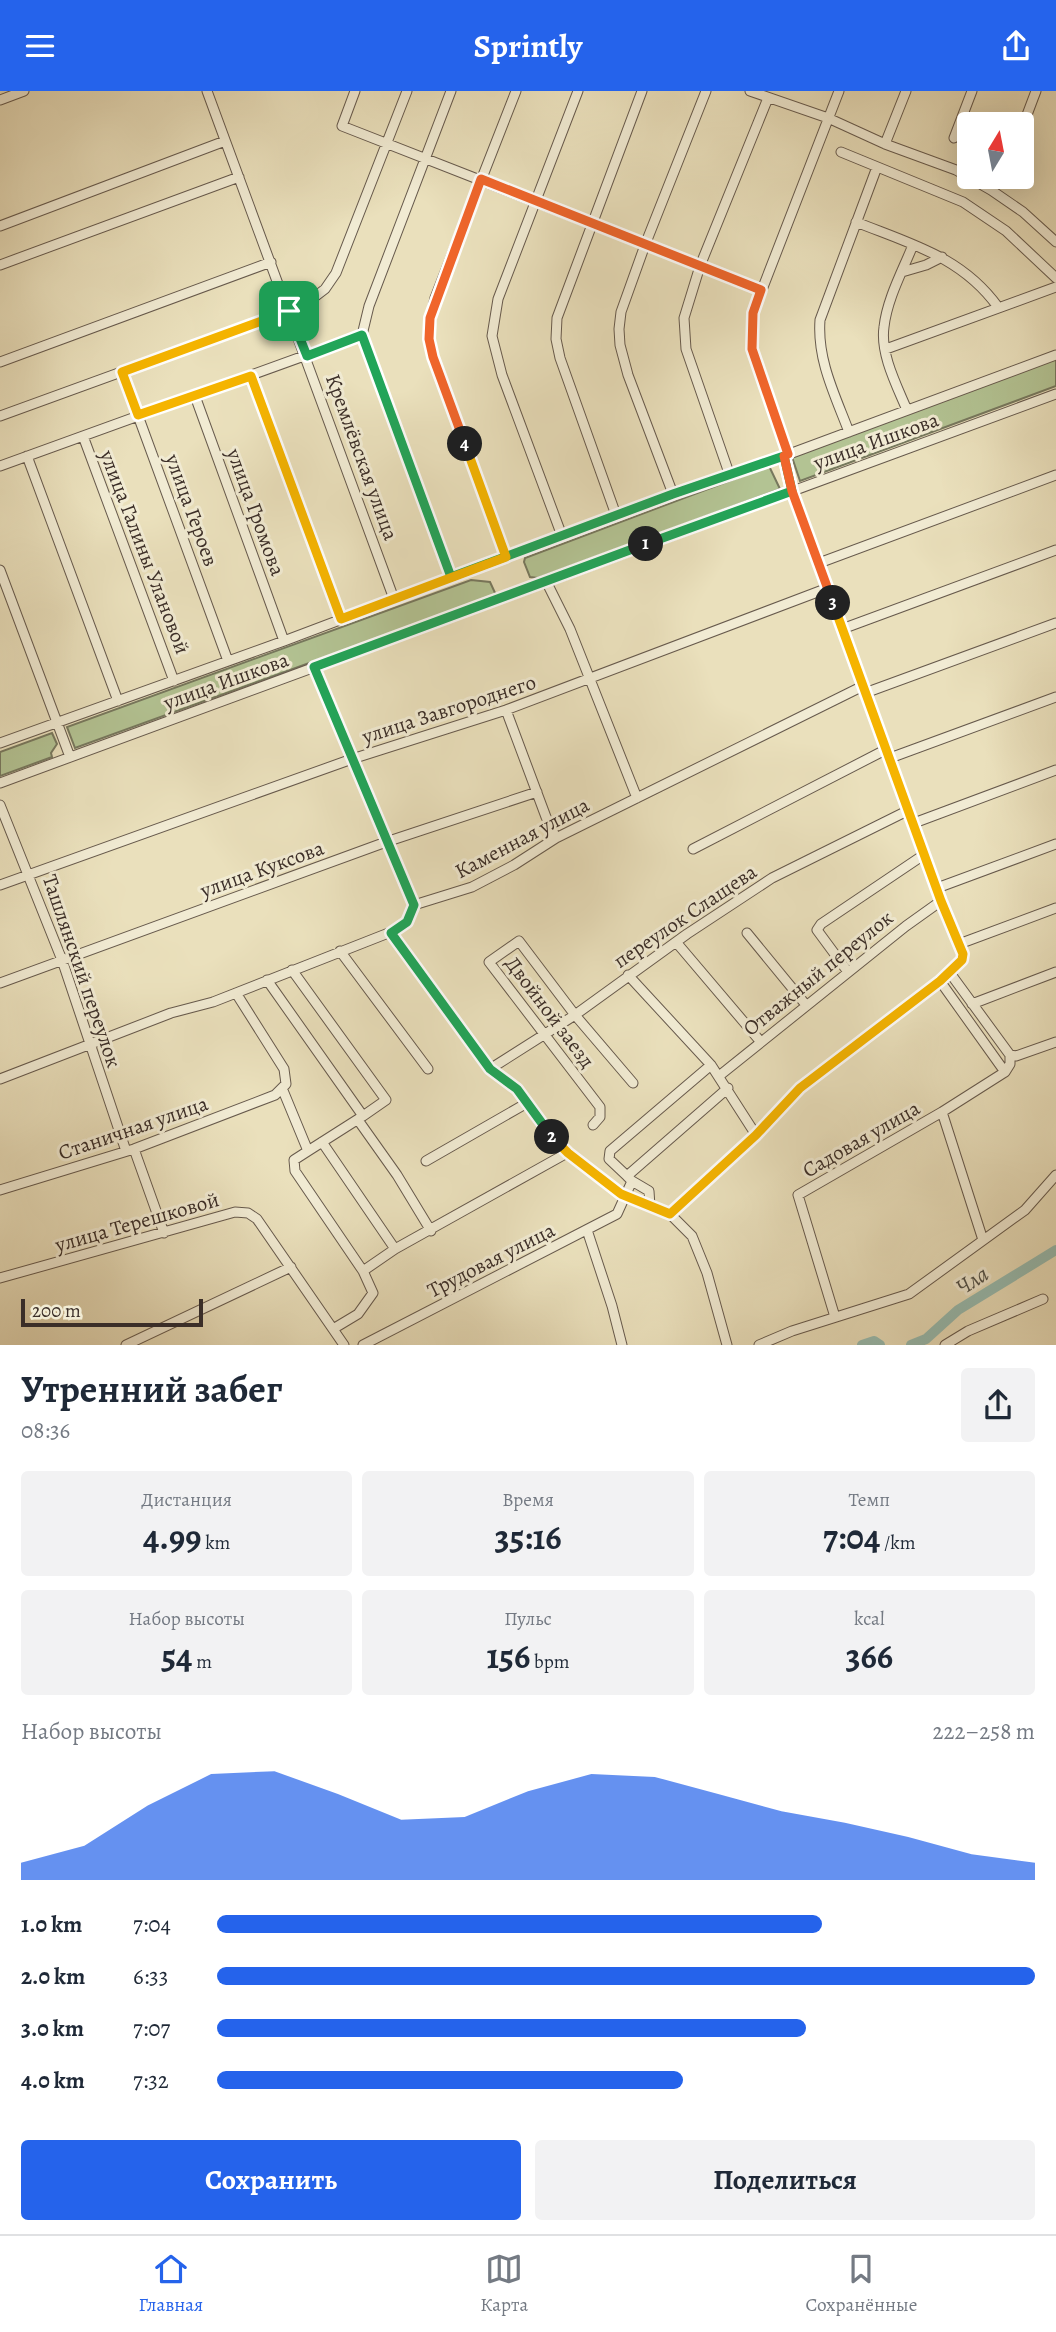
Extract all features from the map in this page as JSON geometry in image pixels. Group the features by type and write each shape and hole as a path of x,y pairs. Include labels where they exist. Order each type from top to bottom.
{"street":[{"path":"0,100 24,91"},
{"name":"Кремлёвская улица","path":"207,91 307,356 394,599"},
{"path":"355,91 342,126 761,290"},
{"path":"0,416 289,311 308,302 325,289 335,273 407,91"},
{"path":"451,91 369,306 362,335 451,577"},
{"path":"506,557 433,357 429,339 435,298 516,91"},
{"path":"562,535 502,375 492,336 498,299 578,91"},
{"path":"616,515 567,377 556,339 557,318 561,301 642,91"},
{"path":"673,494 628,375 620,345 621,313 706,91"},
{"path":"750,91 828,118 886,144 956,170 1024,212 1056,243"},
{"path":"670,1214 756,1135 800,1088 940,981 962,960 960,947 792,491 786,455 752,349 753,313 839,91"},
{"path":"886,144 906,91"},
{"path":"954,138 972,91"},
{"path":"1028,112 1037,91"},
{"path":"729,473 686,349 684,317 688,300 768,98"},
{"path":"0,226 225,141"},
{"path":"841,152 963,202 1015,238 1056,278"},
{"path":"849,432 821,358 818,338 824,305 877,167"},
{"path":"0,265 239,177"},
{"path":"856,222 942,257 975,280 999,307"},
{"path":"907,410 893,375 883,329 914,245"},
{"path":"902,272 942,257"},
{"path":"0,362 271,262"},
{"path":"886,349 1056,287"},
{"path":"0,466 362,335"},
{"name":"улица Ишкова","path":"0,743 284,641 729,473 786,455 1056,355"},
{"name":"улица Героев","path":"122,372 228,661"},
{"path":"251,376 341,619"},
{"name":"улица Ишкова","path":"0,783 1056,394"},
{"name":"улица Громова","path":"195,396 284,641"},
{"name":"улица Галины Улановой","path":"83,436 174,681"},
{"path":"27,456 118,701"},
{"path":"819,563 1056,475"},
{"path":"842,629 1056,550"},
{"path":"0,570 70,757"},
{"path":"545,581 570,629 637,799"},
{"name":"улица Завгороднего","path":"0,885 352,759 506,710 828,588"},
{"name":"Каменная улица","path":"414,905 472,887 514,865 556,838 864,690 1056,623"},
{"path":"0,1079 171,1013 213,1002 391,933 407,922 414,905 314,667"},
{"path":"693,849 888,753 1056,697"},
{"path":"506,710 556,838"},
{"path":"914,823 1056,770"},
{"name":"улица Куксова","path":"0,983 386,842 537,792"},
{"name":"Ташлянский переулок","path":"0,805 30,874 62,960 89,1046 164,1233"},
{"name":"переулок Слащева","path":"490,1069 575,1015 628,975 772,879 909,810"},
{"path":"937,888 1056,844"},
{"path":"848,972 817,930 821,924 925,854"},
{"name":"Отважный переулок","path":"719,1076 760,1041 941,901"},
{"path":"960,947 1056,908"},
{"path":"391,933 490,1069 517,1089 545,1130 568,1153 626,1197 670,1214 692,1236 707,1273 727,1345"},
{"path":"747,933 806,1005"},
{"name":"Двойной заезд","path":"593,1125 600,1117 600,1107 489,962 519,941 575,1015 633,1083"},
{"path":"676,942 760,1041"},
{"path":"340,951 428,1069"},
{"path":"292,970 386,1100 294,1160 295,1171 363,1271 373,1293 358,1314 333,1329"},
{"path":"972,1004 1056,972"},
{"path":"940,981 1005,1072 1010,1064 1010,1055 950,973"},
{"path":"628,975 711,1065 756,1135"},
{"path":"267,980 360,1118 431,1231"},
{"path":"236,993 284,1069 286,1084 279,1091 308,1151"},
{"path":"1010,1055 1016,1056 1056,1042"},
{"path":"650,1206 649,1191 629,1178 609,1159 610,1151 711,1065"},
{"name":"Садовая улица","path":"835,1317 798,1195 942,1112 1005,1072"},
{"path":"626,1197 629,1178 728,1088"},
{"name":"Станичная улица","path":"0,1190 130,1150 279,1091"},
{"path":"426,1161 527,1103"},
{"name":"Садовая улица","path":"942,1112 983,1240"},
{"path":"322,1142 395,1249"},
{"path":"363,1271 395,1249 568,1153"},
{"path":"759,1345 909,1294 1025,1210 1056,1175"},
{"name":"Трудовая улица","path":"363,1345 617,1214 626,1197"},
{"name":"улица Терешковой","path":"0,1278 235,1212 248,1213 257,1219 344,1345"},
{"path":"587,1230 622,1345"},
{"path":"126,1345 291,1267"},
{"path":"945,1345 968,1331 1043,1299"}],"green space":[{"path":"1056,358 1056,386 800,481 792,457"},
{"path":"769,466 780,489 538,578 530,577 525,558"},
{"path":"471,580 490,582 496,595 75,748 67,727"},
{"path":"52,733 57,744 51,753 52,757 0,776 0,752"}],"waterway":[{"name":"Чла","path":"911,1345 926,1339 958,1310 1056,1250"},
{"name":"Чла","path":"862,1345 874,1341 880,1345"}],"route":[{"path":"289,311 122,372 138,415 251,376 341,619 506,557 433,357 429,339 435,298 481,179 761,290 753,313 752,349 788,454 784,456 792,491 941,901 963,954 959,965 940,981 800,1088 756,1135 670,1214 626,1197 568,1153 545,1130 517,1089 490,1069 391,933 407,922 414,905 314,667 792,491 784,456 729,473 506,557 451,577 362,335 307,356 289,311"}]}
